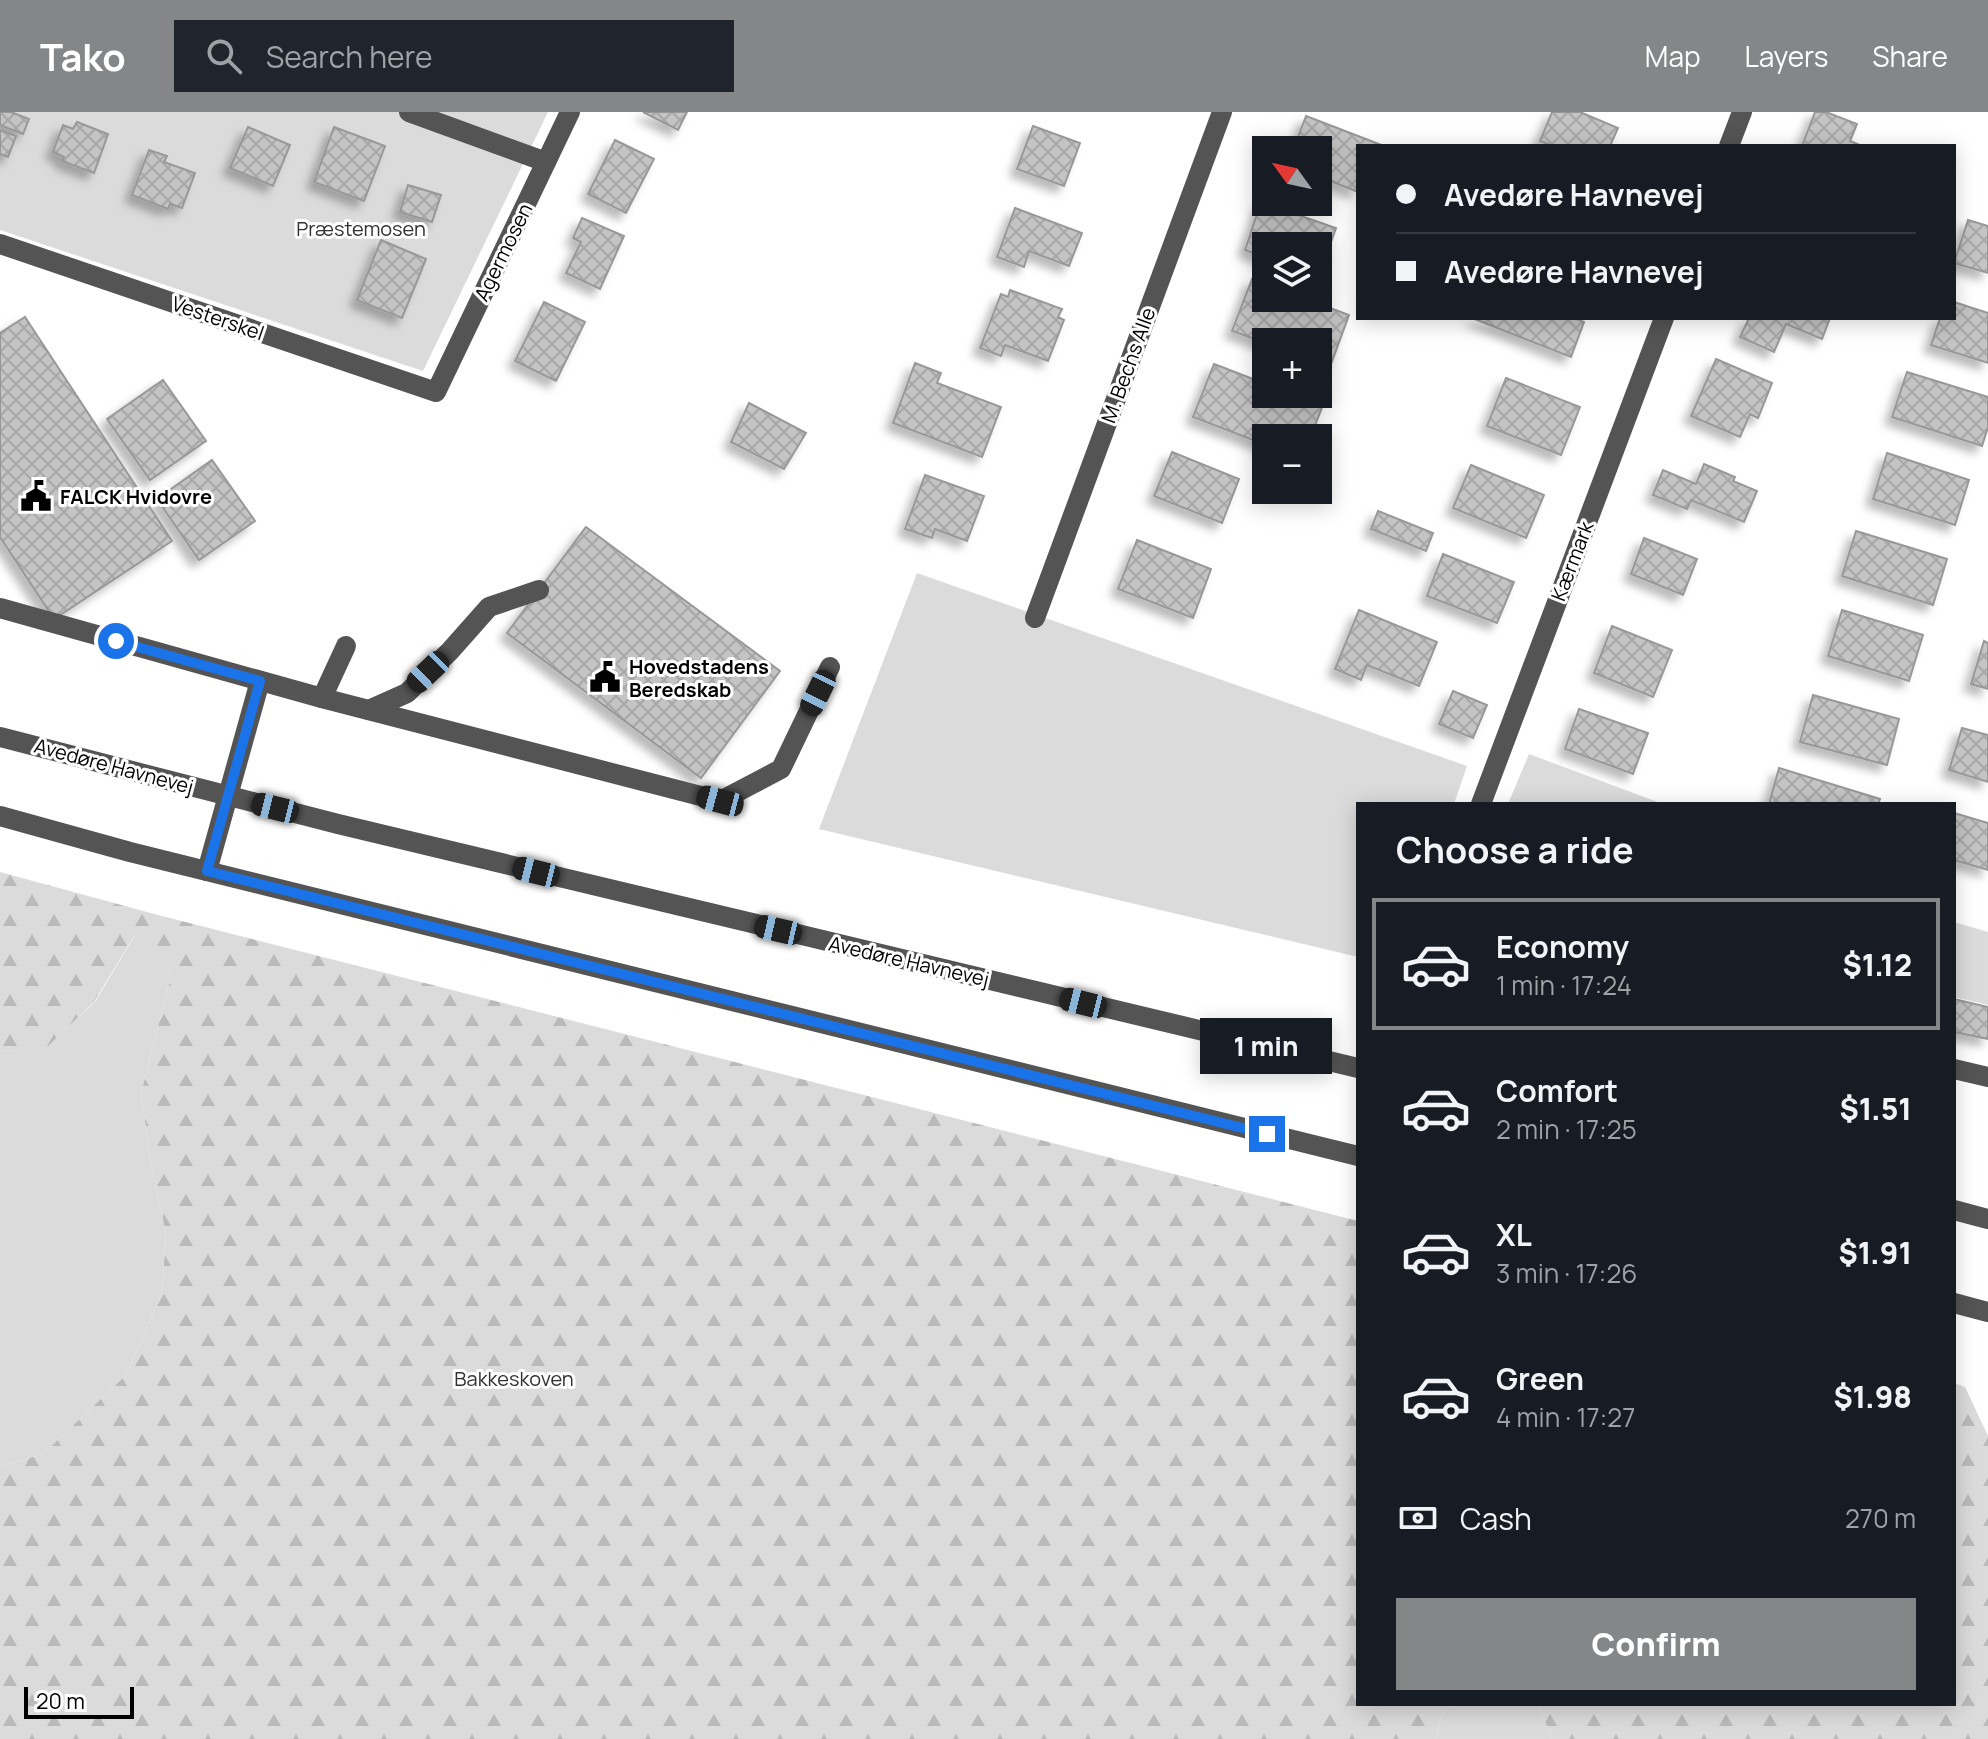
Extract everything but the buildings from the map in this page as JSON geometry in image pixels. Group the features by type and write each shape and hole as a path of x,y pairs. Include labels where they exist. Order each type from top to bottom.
{"street":[{"path":"409,112 546,162"},
{"name":"Agermosen","path":"436,392 570,112"},
{"name":"M. Bechs Alle","path":"1035,618 1222,112"},
{"path":"1730,144 1742,112"},
{"name":"Vesterskel","path":"0,244 436,392"},
{"name":"Kærmark","path":"1482,802 1663,320"},
{"path":"369,710 407,693 489,607 539,590"},
{"path":"0,608 322,698 720,801 781,769 830,667"},
{"path":"322,698 346,646"},
{"path":"207,871 260,681"},
{"name":"Avedøre Havnevej","path":"0,737 228,796 1356,1068"},
{"path":"0,816 207,871 1356,1156"},
{"path":"1956,1069 1988,1077"},
{"path":"1956,1211 1988,1219"},
{"path":"1956,1304 1988,1312"}],"green space":[{"name":"Præstemosen","path":"0,112 548,112 423,371 0,230"},
{"path":"917,573 1467,766 1455,802 1356,802 1356,957 819,829"},
{"path":"1529,754 1658,802 1509,802"},
{"name":"Bakkeskoven","path":"0,872 1356,1220 1356,1706 1449,1706 1441,1717 1436,1739 0,1739 0,1467 43,1454 126,1375 162,1293 166,1234 151,1164 141,1093 171,976 134,936 94,1002 45,1049 0,1051"},
{"path":"1956,923 1988,932 1988,1005 1956,997"},
{"path":"135,935 171,976 141,1093 151,1164 166,1234 162,1293 126,1375 43,1454 0,1467 0,1051 45,1048 95,1002"},
{"path":"1956,1384 1965,1387 1988,1436 1988,1739 1552,1739 1539,1706 1956,1706"},
{"path":"1449,1706 1539,1706 1552,1739 1436,1739 1441,1717"}],"place":[{"name":"FALCK Hvidovre","path":"36,496"},
{"name":"Hovedstadens Beredskab","path":"605,677"}],"route":[{"path":"116,641 260,681 207,871 1267,1134"}]}
